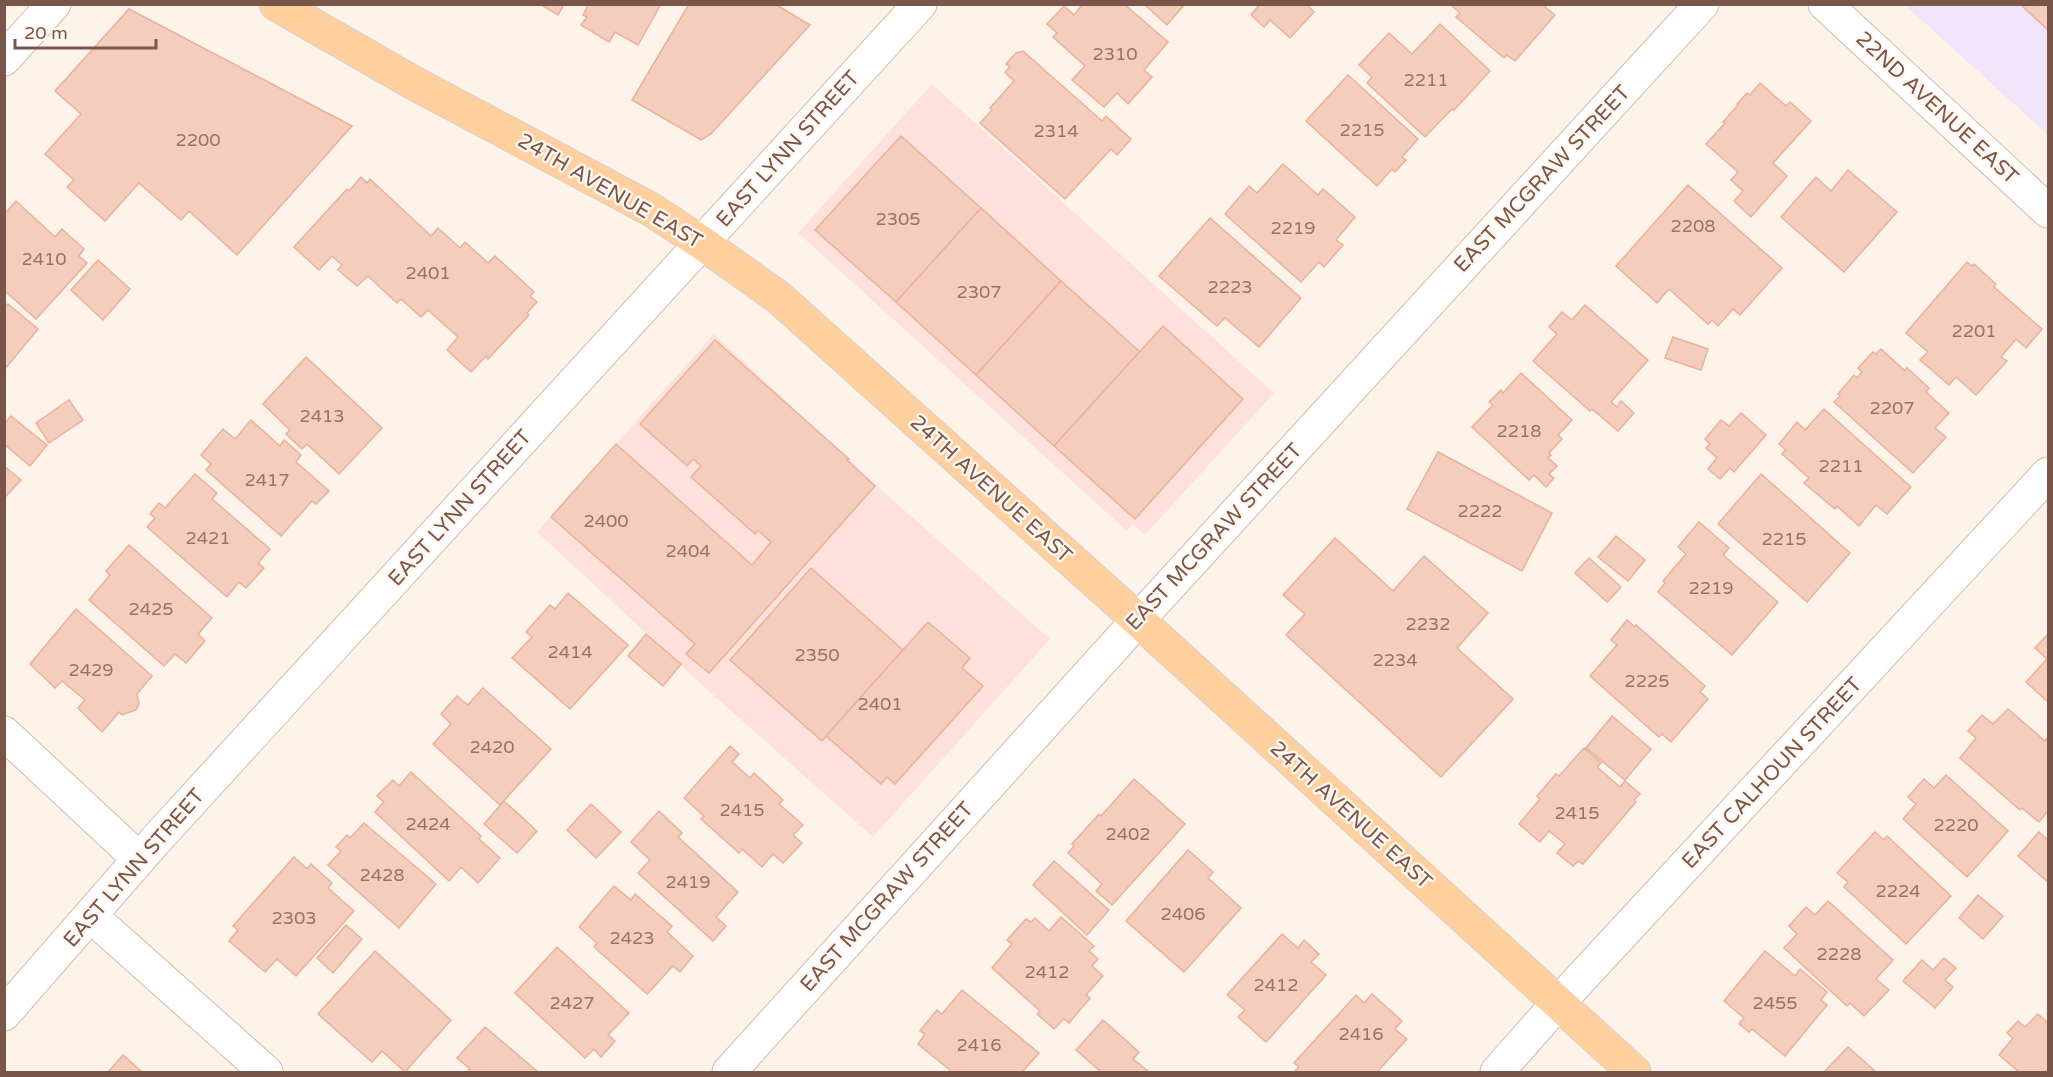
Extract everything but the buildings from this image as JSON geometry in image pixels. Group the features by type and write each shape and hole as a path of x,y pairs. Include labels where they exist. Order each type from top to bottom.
{"main road":[{"name":"24TH AVENUE EAST","path":"276,4 412,82 652,210 778,297 1138,620 1634,1072"}],"street":[{"path":"4,59 54,4"},
{"name":"EAST LYNN STREET","path":"4,1014 139,859 920,4"},
{"name":"EAST MCGRAW STREET","path":"729,1072 1138,620 1702,4"},
{"name":"22ND AVENUE EAST","path":"1825,4 2049,211"},
{"name":"EAST CALHOUN STREET","path":"1497,1072 2049,474"},
{"path":"4,733 139,859"},
{"path":"91,916 266,1072"}],"shaded area":[{"path":"1905,5 2048,5 2048,135"},
{"path":"932,84 1274,393 1145,535 1133,524 1127,531 798,233"},
{"path":"714,334 878,487 1050,639 873,837 702,685 537,532"}]}
